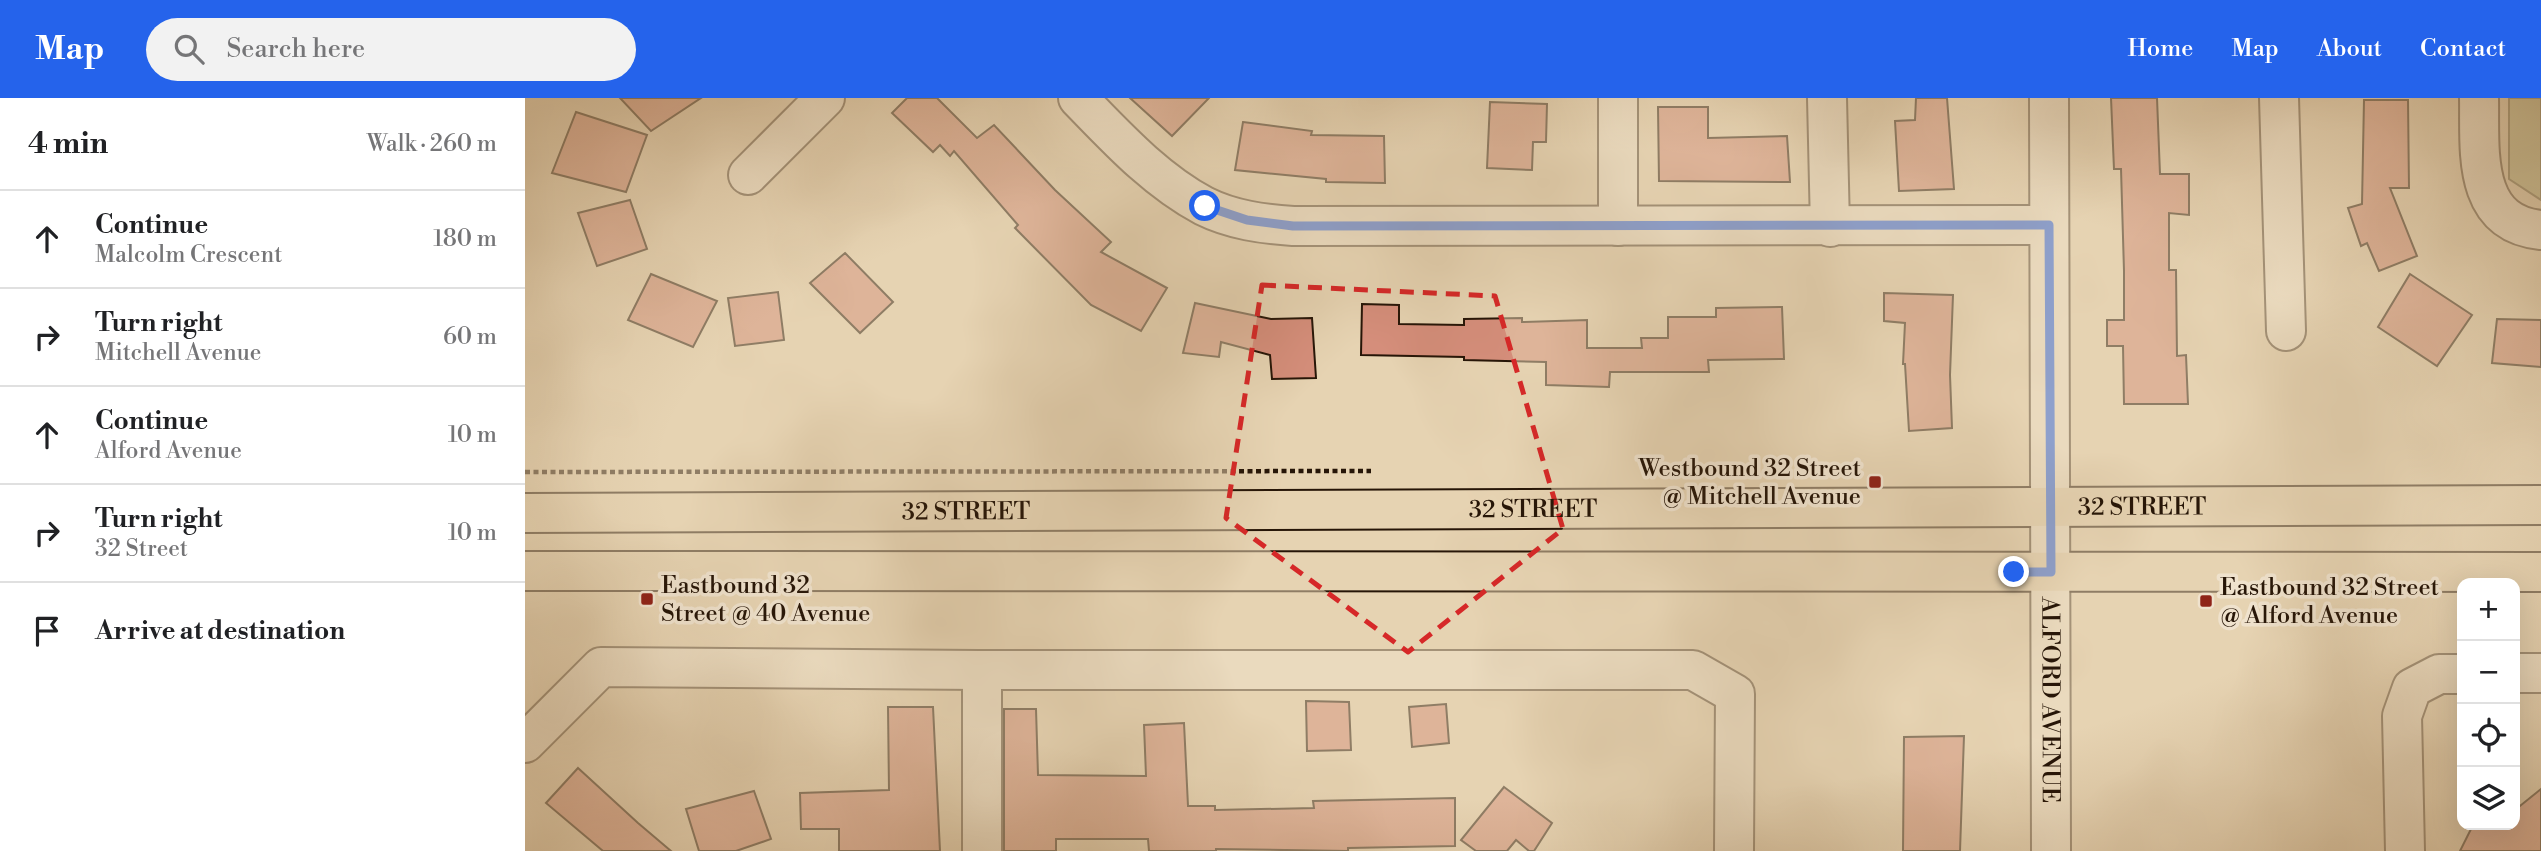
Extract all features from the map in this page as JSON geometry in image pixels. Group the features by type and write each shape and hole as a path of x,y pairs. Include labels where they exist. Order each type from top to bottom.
{"main road":[{"name":"32 STREET","path":"525,513 2541,505"},
{"path":"525,571 2541,572"}],"street":[{"path":"748,175 825,98"},
{"path":"1078,98 1133,154 1179,190 1205,206 1247,220 1293,226 2049,225"},
{"path":"1618,98 1618,226"},
{"path":"1827,98 1830,227"},
{"name":"ALFORD AVENUE","path":"2049,98 2051,851"},
{"path":"2279,98 2286,331"},
{"path":"2479,98 2482,180 2497,208 2511,221 2527,228 2541,230"},
{"path":"525,743 601,667 1693,670 1735,694 1734,851"},
{"path":"982,670 982,851"},
{"path":"2520,673 2541,673"},
{"path":"2405,851 2402,716 2412,688 2439,674 2457,674"}],"path":[{"path":"525,472 1373,471"}],"highlighted area":[{"path":"1262,285 1495,296 1563,529 1408,652 1226,518"}],"shaded area":[{"path":"2509,98 2541,98 2541,200 2509,179"}],"building":[{"path":"620,98 701,98 651,131"},
{"path":"907,98 937,98 977,138 994,125 1055,190 1111,242 1101,252 1167,288 1141,331 1091,305 1015,228 1018,225 954,151 950,156 940,145 933,152 892,113"},
{"path":"1130,98 1209,98 1172,136"},
{"path":"1916,98 1947,98 1954,189 1899,191 1895,121 1915,120"},
{"path":"2111,98 2157,98 2160,174 2189,174 2189,215 2169,213 2169,270 2176,270 2177,356 2186,355 2188,404 2124,404 2123,346 2107,346 2107,320 2124,320 2121,169 2114,169"},
{"path":"2364,100 2408,100 2409,188 2390,188 2417,256 2379,271 2367,243 2361,246 2348,208 2362,204"},
{"path":"1490,102 1547,104 1546,142 1533,142 1532,170 1487,168"},
{"path":"1658,107 1708,107 1708,138 1787,136 1790,182 1659,181"},
{"path":"576,112 647,135 626,192 552,173"},
{"path":"1243,122 1312,131 1311,135 1384,136 1385,183 1326,182 1326,179 1235,170"},
{"path":"630,200 647,249 597,266 578,213"},
{"path":"845,253 893,302 860,333 810,283"},
{"path":"651,274 717,301 693,347 628,320"},
{"path":"2410,274 2472,315 2437,366 2378,327"},
{"path":"778,292 784,340 735,346 728,298"},
{"path":"1884,293 1953,295 1950,375 1952,428 1909,431 1903,364 1905,323 1884,321"},
{"path":"1195,303 1271,319 1312,318 1316,378 1272,379 1270,355 1221,342 1219,357 1183,353"},
{"path":"1362,304 1399,305 1399,324 1464,325 1464,319 1522,318 1522,322 1587,320 1587,348 1642,348 1641,338 1668,338 1668,317 1716,317 1716,308 1782,307 1784,359 1708,360 1709,372 1610,372 1609,387 1546,385 1546,362 1361,355"},
{"path":"2497,319 2541,320 2541,367 2492,363"},
{"path":"1306,701 1349,702 1351,750 1307,751"},
{"path":"1446,704 1449,743 1412,747 1409,707"},
{"path":"888,707 933,707 940,851 839,851 839,829 801,829 800,793 889,790"},
{"path":"1004,709 1036,709 1038,775 1146,776 1144,725 1184,723 1188,806 1215,806 1215,810 1314,808 1313,801 1455,798 1455,846 1348,848 1348,851 1149,851 1148,839 1056,839 1056,851 1004,851"},
{"path":"1964,736 1960,851 1903,851 1904,737"},
{"path":"578,768 671,851 603,851 546,803"},
{"path":"1504,787 1552,823 1534,851 1529,851 1516,840 1507,851 1476,851 1461,840"},
{"path":"2541,789 2541,851 2460,851 2470,830 2520,830 2520,806"},
{"path":"754,791 771,839 736,851 699,851 686,809"}],"place":[{"name":"Westbound 32 Street @ Mitchell Avenue","path":"1875,482"},
{"name":"Eastbound 32 Street @ 40 Avenue","path":"647,599"},
{"name":"Eastbound 32 Street @ Alford Avenue","path":"2206,601"}],"route":[{"path":"1205,206 1247,220 1293,226 2049,225 2051,572 2014,572"}]}
